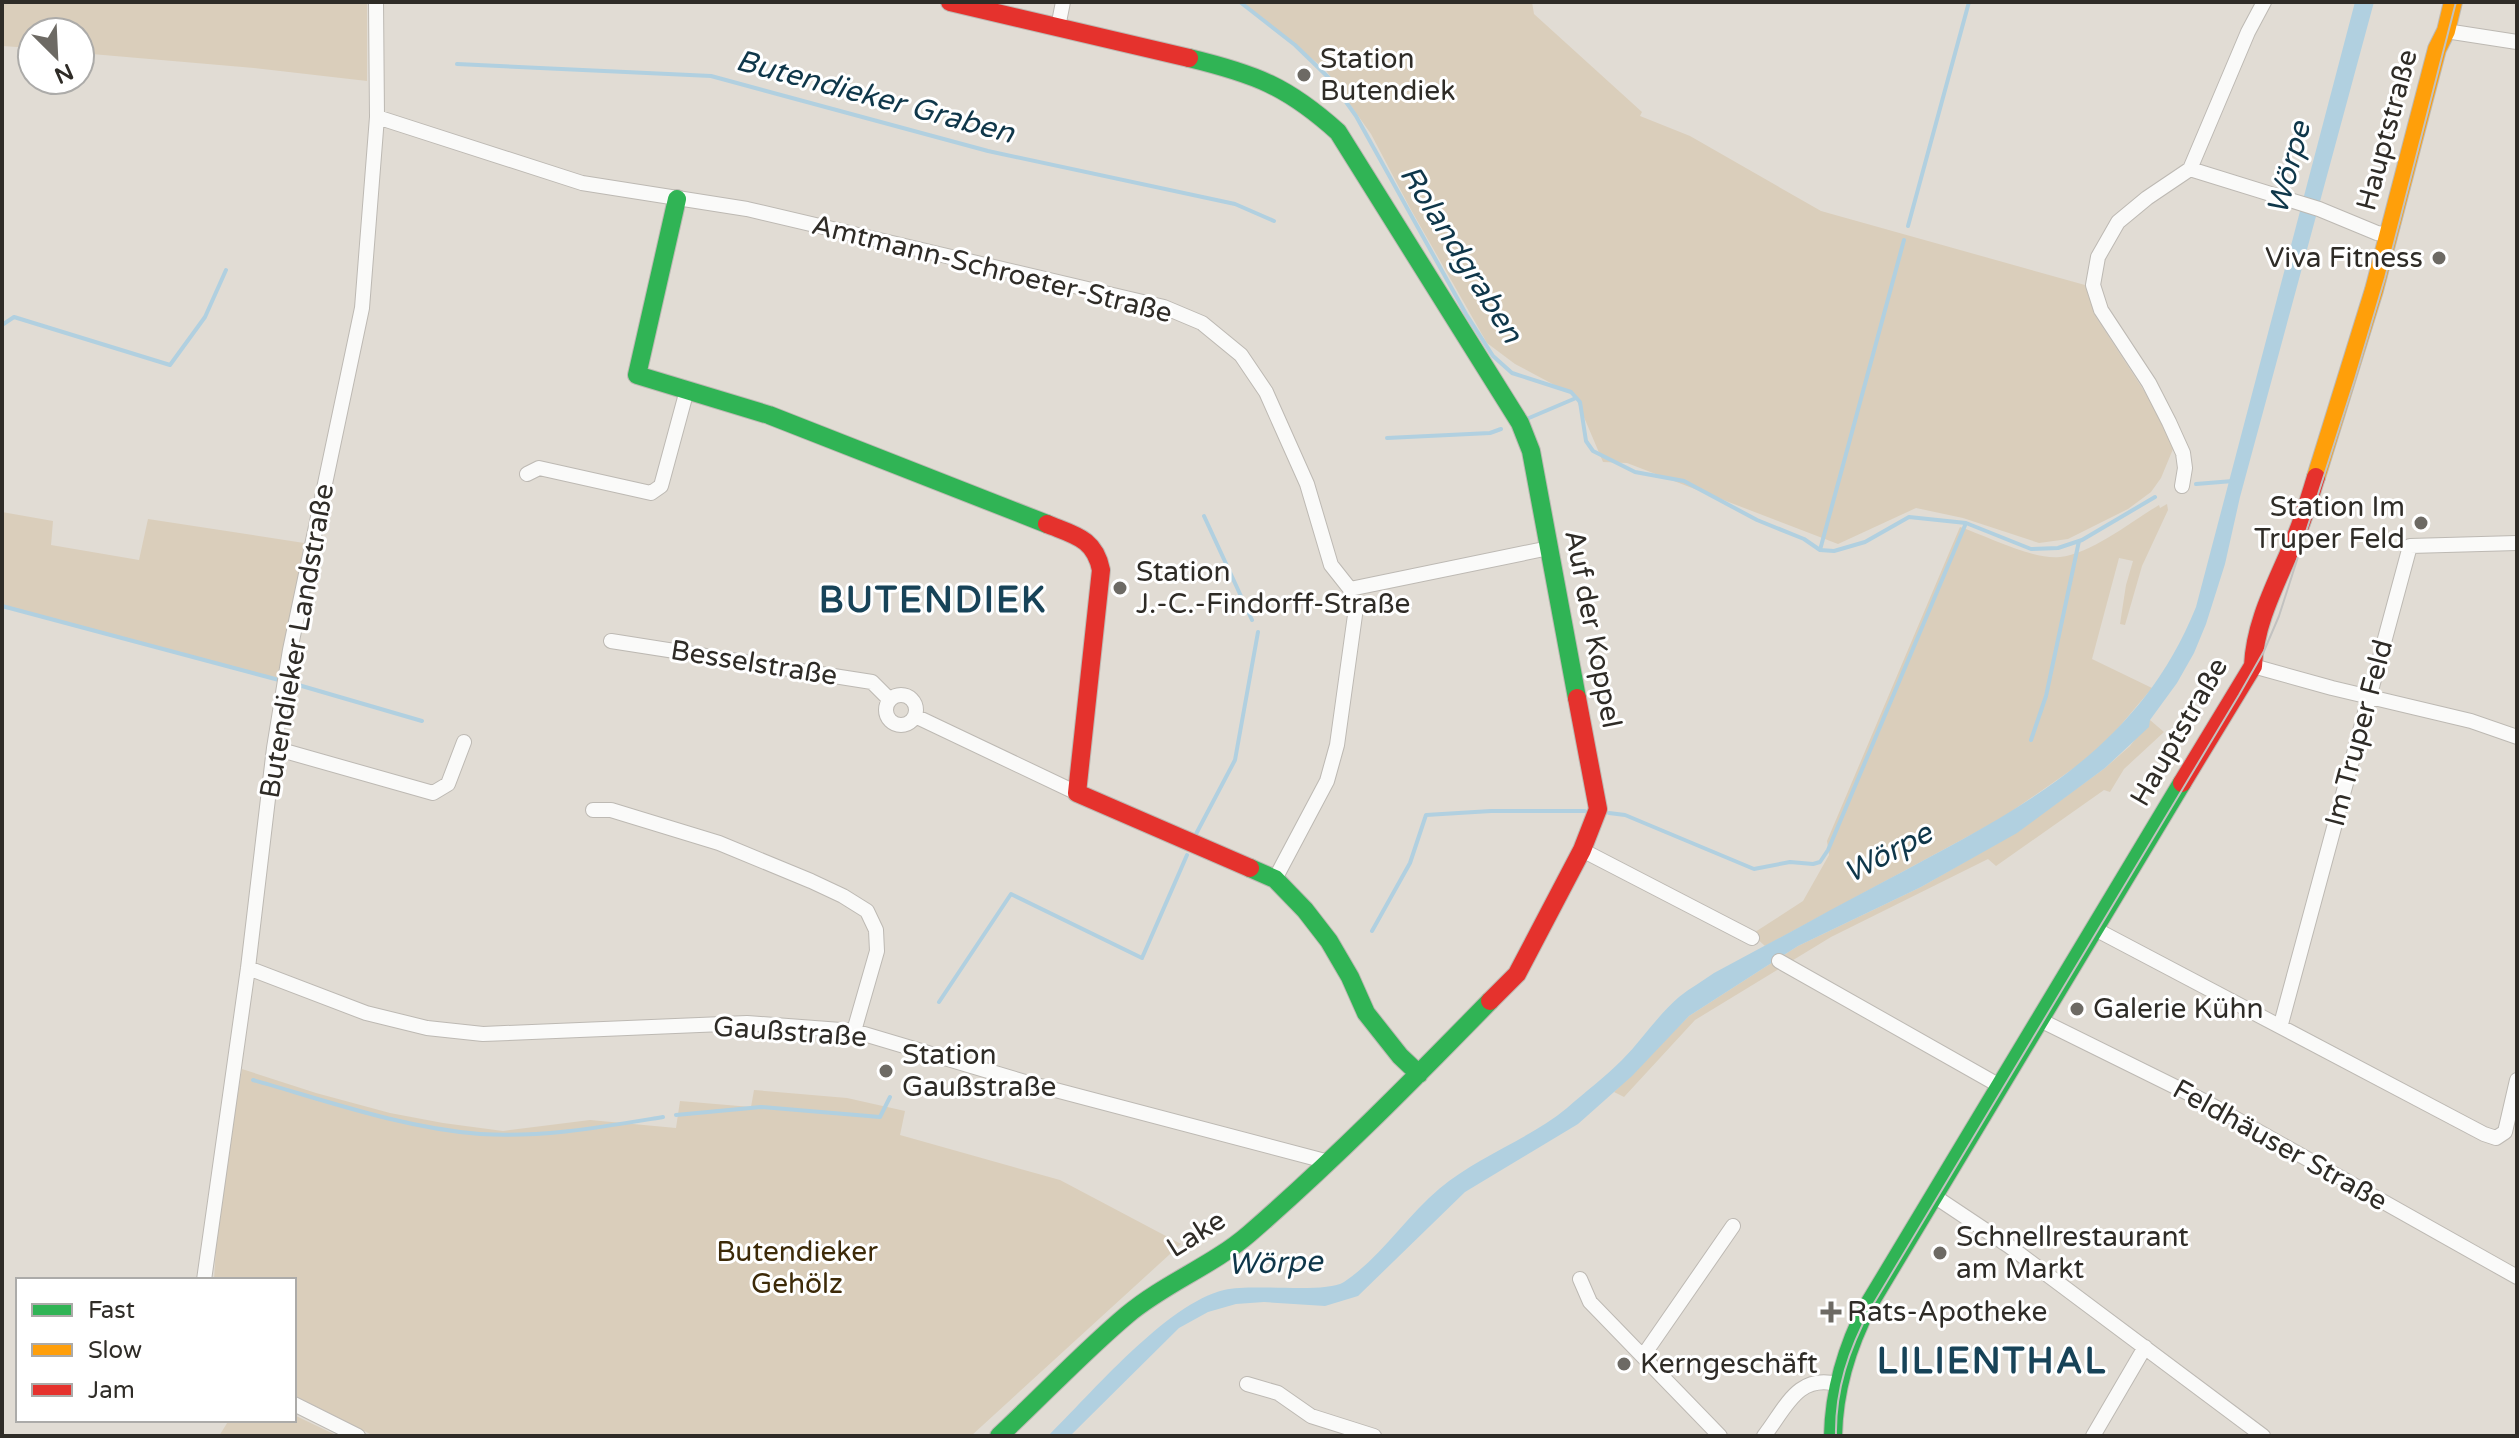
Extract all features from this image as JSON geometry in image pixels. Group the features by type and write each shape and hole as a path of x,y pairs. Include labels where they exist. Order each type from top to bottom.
{"street":[{"name":"Butendieker Landstraße","path":"204,1278 248,968 274,748 293,634 362,308 377,117 376,2"},
{"path":"950,2 1058,27 1063,2"},
{"path":"2182,486 2185,468 2183,453 2149,383 2101,310 2093,285 2098,257 2118,222 2190,169 2248,32 2264,2"},
{"name":"Hauptstraße","path":"1833,1436 1837,1384 1846,1352 1861,1319 2253,666 2255,641 2280,571 2297,538 2344,387 2437,49 2446,31 2453,2"},
{"name":"Auf der Koppel","path":"1058,27 1217,65 1272,83 1308,105 1338,132 1371,181 1520,423 1531,451 1598,809 1582,850 1517,974 1419,1074"},
{"path":"2446,31 2517,42"},
{"name":"Amtmann-Schroeter-Straße","path":"377,117 582,183 747,209 1164,307 1202,323 1241,355 1266,392 1307,484 1331,565 1350,589"},
{"path":"2190,169 2319,209 2388,235"},
{"path":"677,199 637,375 769,415 1084,539 1098,555 1101,570 1077,793 1275,879 1329,941 1366,1013 1400,1056 1419,1074"},
{"path":"527,474 539,468 651,493 661,486 687,390"},
{"name":"Im Truper Feld","path":"2281,1024 2410,546 2517,543"},
{"path":"1275,879 1327,781 1334,757 1355,615 1350,589 1549,548"},
{"name":"Besselstraße","path":"611,641 872,682 890,700"},
{"path":"2253,666 2471,721 2517,737"},
{"name":"Besselstraße","path":"900,695 911,698 916,709 915,716 906,724 895,723 887,715 886,707 890,700 900,695"},
{"name":"Besselstraße","path":"915,716 1077,793"},
{"path":"274,748 433,793 448,784 464,742"},
{"path":"593,810 611,810 719,843 822,886 867,911 876,930 877,951 854,1031"},
{"path":"1582,850 1752,938"},
{"path":"2095,929 2496,1138 2505,1132 2517,1080"},
{"path":"1779,961 2000,1086"},
{"name":"Gaußstraße","path":"248,968 366,1013 427,1028 483,1034 747,1023 854,1031 1025,1082 1325,1161"},
{"name":"Feldhäuser Straße","path":"2040,1020 2206,1102 2517,1277"},
{"name":"Lake","path":"999,1436 1128,1314 1247,1236 1419,1074"},
{"path":"1934,1196 2009,1246 2263,1436"},
{"path":"1643,1356 1733,1226"},
{"path":"1580,1279 1590,1302 1720,1436"},
{"path":"2093,1436 2145,1347"},
{"path":"1764,1436 1801,1387 1814,1381 1837,1384"},
{"path":"1247,1384 1278,1393 1311,1416 1374,1436"},
{"path":"296,1405 358,1436"}],"green space":[{"path":"2,2 367,2 367,81 96,54 96,16 16,16 16,47 2,46"},
{"path":"1239,2 1532,2 1534,14 1642,112 1640,116 1690,136 1821,211 2085,285 2096,317 2152,403 2173,449 2161,478 2151,492 2128,509 2068,539 2039,543 1963,518 1916,508 1838,544 1627,463 1603,462 1575,396 1515,364 1487,343 1371,134 1325,69"},
{"path":"2167,504 2168,510 2142,566 2125,625 2120,624 2133,561 2119,558 2092,659 2152,688 2109,739 2077,766 2002,818 1765,946 1752,934 1803,901 1829,855 1827,841 1960,527 2036,555 2060,557 2085,550 2159,505 2160,508"},
{"path":"2,512 53,521 51,545 139,560 148,519 304,543 279,680 2,606"},
{"path":"2150,720 2164,732 2124,769 2110,792 2104,790 1996,866 1988,859 1831,937 1695,1020 1624,1097 1614,1092 1689,1016 1798,946 1921,887 2017,832 2105,768 2130,746"},
{"name":"Butendieker Gehölz","path":"242,1069 390,1113 503,1131 590,1120 676,1128 680,1101 751,1107 754,1090 847,1098 905,1111 900,1135 1060,1180 1181,1244 971,1436 374,1436 296,1396 296,1278 214,1278 218,1215"},
{"path":"296,1416 338,1436 219,1436 228,1422 296,1422"}],"water":[{"path":"2355,2 2374,2 2240,497 2225,564 2194,653 2150,720 2149,727 2105,768 2017,833 1921,887 1798,946 1689,1016 1632,1076 1578,1124 1465,1192 1358,1296 1325,1306 1264,1302 1236,1304 1208,1312 1179,1328 1070,1436 1048,1436 1130,1352 1178,1313 1202,1299 1237,1288 1321,1287 1344,1282 1454,1177 1536,1130 1567,1108 1622,1060 1683,994 1714,973 2025,802 2067,773 2106,740 2141,702 2171,658 2196,607"}],"waterway":[{"name":"Rolandgraben","path":"1240,2 1295,45 1329,78 1356,116 1466,314 1493,356 1512,373 1571,392 1580,402 1586,441 1593,451 1635,472 1684,481 1757,520 1804,539 1820,550 1834,551 1865,542 1909,517 1966,523 2031,549 2058,548 2082,540 2155,497"},
{"path":"1908,226 1969,2"},
{"name":"Butendieker Graben","path":"457,64 711,76 988,151 1235,204 1274,221"},
{"path":"1820,550 1904,240"},
{"path":"2,325 14,317 170,365 205,317 226,270"},
{"path":"1529,418 1576,398"},
{"path":"1387,438 1490,433 1501,429"},
{"name":"Rolandgraben","path":"2196,484 2233,481"},
{"path":"1204,516 1252,620"},
{"name":"Wörpe","path":"1609,813 1625,815 1754,869 1790,862 1820,862 1828,850 1966,523"},
{"path":"2031,740 2046,696 2079,541"},
{"path":"2,606 279,680"},
{"path":"1196,834 1235,760 1258,632"},
{"path":"295,684 422,721"},
{"path":"1372,931 1410,863 1426,815 1585,811"},
{"path":"939,1002 1011,894 1142,958 1187,855"},
{"path":"253,1080 394,1120 480,1134 549,1133 663,1117"},
{"path":"676,1115 761,1107 880,1117 890,1097"}],"tram line":[{"path":"1836,1436 1838,1402 1845,1370 1871,1308 2264,651 2279,616 2385,278 2456,2"}],"traffic: fast":[{"path":"1189,58 1269,84 1302,103 1338,132 1520,423 1531,451 1577,698"},
{"path":"677,199 637,375 769,415 1047,524"},
{"path":"1833,1436 1843,1368 1869,1304 2182,783"},
{"path":"1250,868 1275,879 1305,910 1329,941 1366,1013 1400,1056 1419,1074"},
{"path":"999,1436 1127,1315 1249,1234 1372,1120 1490,1001"}],"traffic: slow":[{"path":"2316,477 2374,290 2437,49 2446,31 2453,2"}],"traffic: jam":[{"path":"950,2 1189,58"},
{"path":"2182,783 2253,666 2263,616 2299,529 2316,477"},
{"path":"1047,524 1088,544 1101,570 1077,793 1250,868"},
{"path":"1490,1001 1517,974 1582,850 1598,809 1577,698"}],"place":[{"name":"Station Butendiek","path":"1304,75"},
{"name":"Viva Fitness","path":"2439,258"},
{"name":"Station Im Truper Feld","path":"2421,523"},
{"name":"Station J.-C.-Findorff-Straße","path":"1120,588"},
{"name":"Galerie Kühn","path":"2077,1009"},
{"name":"Station Gaußstraße","path":"886,1071"},
{"name":"Schnellrestaurant am Markt","path":"1940,1253"},
{"name":"Rats-Apotheke","path":"1831,1312"},
{"name":"Kerngeschäft","path":"1624,1364"}],"district":[{"name":"BUTENDIEK","path":"933,600"},
{"name":"LILIENTHAL","path":"1992,1361"}]}
